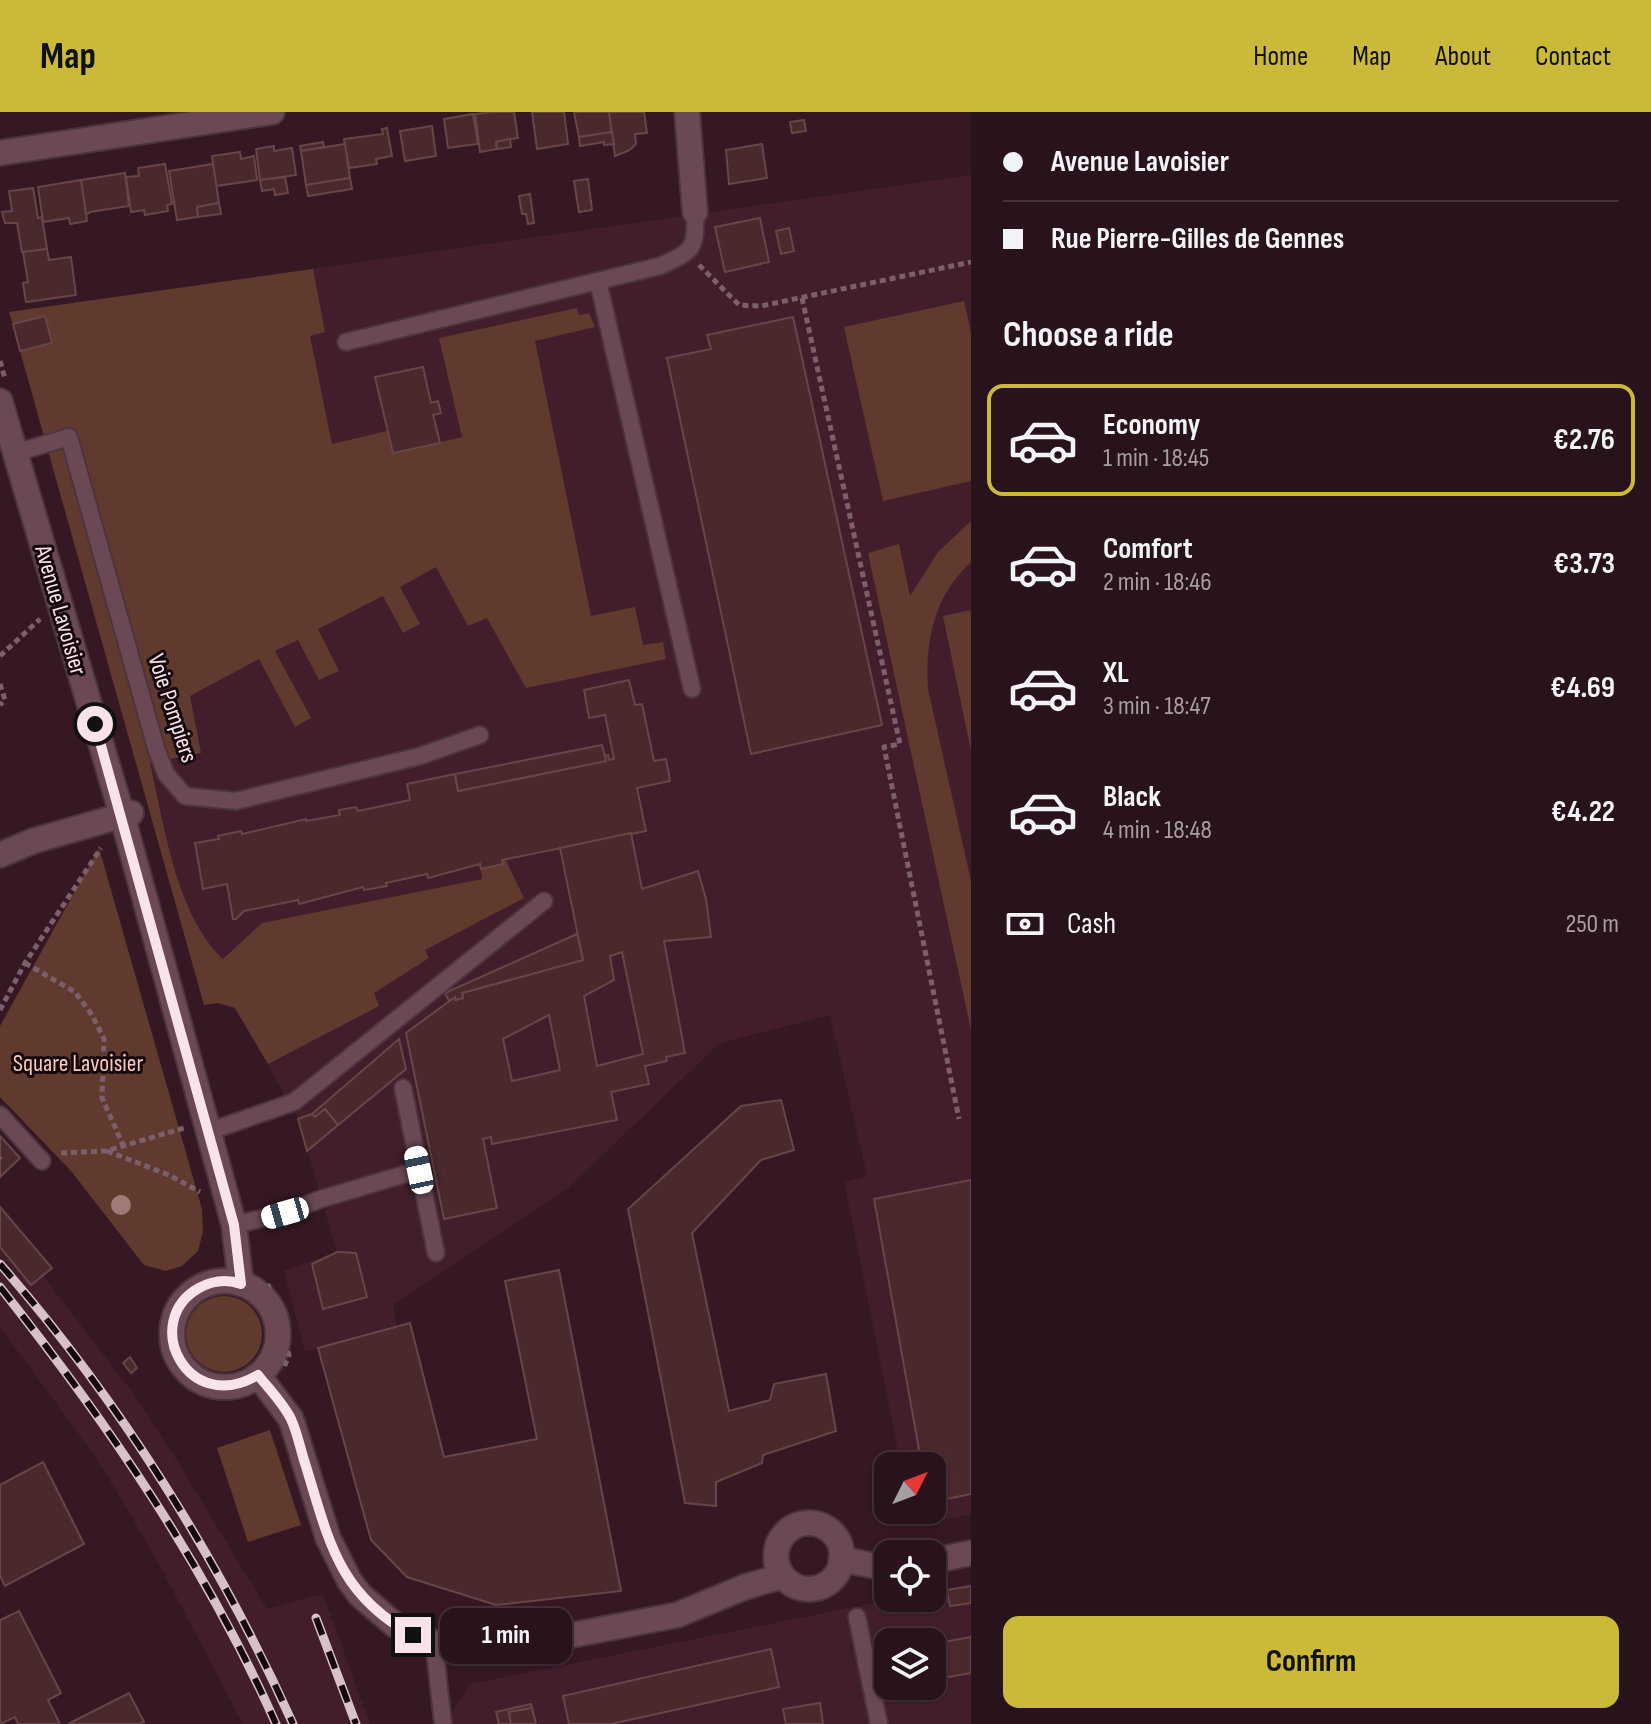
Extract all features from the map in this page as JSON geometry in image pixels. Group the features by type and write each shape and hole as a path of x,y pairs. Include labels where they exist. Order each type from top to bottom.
{"street":[{"path":"0,153 272,112"},
{"path":"687,112 695,212"},
{"name":"Avenue Lavoisier","path":"0,401 59,602 127,814 213,1124 241,1284"},
{"path":"1,854 33,841 127,814"},
{"path":"221,1281 241,1284 262,1296 278,1328 277,1345 270,1362 258,1375 229,1387 214,1386 187,1371 173,1344 172,1329 176,1314 194,1291 221,1281"},
{"path":"258,1375 291,1419 328,1538 349,1580 360,1595 395,1625 434,1643 455,1649 489,1651 677,1615 745,1587 782,1576"},
{"path":"817,1524 835,1537 841,1559 839,1570 823,1586 801,1588 782,1576 776,1554 785,1533 794,1527 817,1524"},
{"path":"946,1558 971,1553"},
{"path":"841,1559 874,1566"}],"lane":[{"path":"346,342 660,266 686,254 696,240 695,212"},
{"path":"598,281 692,689"},
{"name":"Voie Pompiers","path":"15,453 69,437 156,748 166,774 185,796 236,801 420,756 480,735"},
{"path":"213,1124 294,1102 544,901"},
{"path":"403,1088 436,1253"},
{"path":"0,1115 42,1161"},
{"path":"231,1216 285,1213 419,1170"},
{"path":"857,1617 879,1724"},
{"path":"434,1643 443,1724"}],"path":[{"path":"686,254 739,305 761,306 971,262"},
{"path":"802,298 900,744 884,747 959,1119"},
{"path":"0,656 59,602"},
{"path":"0,684 5,700 0,705"},
{"path":"0,1010 25,963 127,814"},
{"path":"25,963 75,992 92,1015 104,1039 102,1098 123,1145"},
{"path":"42,1161 64,1152 106,1151 213,1124"},
{"path":"106,1151 169,1175 231,1216"}],"shaded area":[{"path":"971,175 971,1514 946,1519 946,1452 898,1452 844,1182 867,1176 830,1015 720,1043 568,1188 393,1305 397,1326 305,1352 284,1271 337,1252 298,1118 235,1008 218,1003 204,1005 9,312"},
{"path":"0,1207 52,1268 43,1276 132,1392 267,1609 323,1594 370,1724 243,1724 123,1502 93,1453 0,1327"},
{"path":"971,1584 971,1724 445,1724 470,1684 874,1603 874,1612 946,1612 946,1589"}],"green space":[{"path":"313,269 325,332 310,336 332,444 387,431 393,453 462,437 439,338 577,308 579,315 589,313 595,327 535,341 591,616 635,607 643,645 663,642 666,659 526,688 487,618 468,626 436,567 400,587 420,624 403,633 383,596 318,629 339,671 319,680 298,640 275,651 311,718 295,727 259,659 190,696 201,753 150,763 183,894 207,940 223,959 262,923 482,879 481,869 505,859 524,898 425,950 429,958 374,993 379,1006 268,1064 235,1008 218,1003 204,1005 20,351 52,343 45,317 13,324 9,312"},
{"path":"964,301 971,333 971,481 883,501 844,327"},
{"path":"971,521 971,562 958,575 940,604 934,620 927,671 928,689 971,881 971,1030 868,553 899,544 910,596 938,552"},
{"path":"971,610 971,751 943,616"},
{"name":"Square Lavoisier","path":"99,848 202,1209 203,1232 198,1251 182,1266 166,1271 144,1265 71,1171 0,1097 0,1026"},
{"path":"224,1296 238,1299 251,1307 259,1320 262,1334 259,1348 251,1361 238,1369 224,1372 210,1369 197,1361 189,1348 186,1334 189,1320 197,1307 210,1299"},
{"path":"270,1430 301,1525 248,1542 217,1448"}],"building":[{"path":"514,112 518,138 496,142 497,149 480,152 475,114"},
{"path":"532,112 564,112 568,144 537,149"},
{"path":"574,112 609,112 612,132 579,137"},
{"path":"609,112 644,112 647,133 635,134 636,144 615,156"},
{"path":"473,114 478,144 448,148 444,119"},
{"path":"804,120 806,131 792,133 790,122"},
{"path":"432,126 436,156 405,161 400,131"},
{"path":"387,128 392,156 376,159 377,164 349,168 344,139 383,134 382,129"},
{"path":"612,132 614,144 604,145 604,142 580,146 579,137"},
{"path":"510,139 511,147 497,149 496,142"},
{"path":"323,142 324,147 301,151 300,146"},
{"path":"345,144 350,178 306,185 301,151"},
{"path":"762,144 767,178 729,184 726,150"},
{"path":"274,146 274,151 292,148 296,175 260,180 256,149"},
{"path":"240,152 241,159 254,156 257,180 216,186 212,156"},
{"path":"165,164 172,204 167,205 168,211 145,215 144,210 131,212 126,177 139,176 138,168"},
{"path":"213,164 219,203 197,207 198,217 177,220 169,171"},
{"path":"125,173 129,206 86,215 81,180"},
{"path":"285,177 288,193 275,195 274,189 262,191 260,180"},
{"path":"350,178 352,189 308,196 306,185"},
{"path":"588,179 592,210 579,212 574,181"},
{"path":"81,180 87,221 70,224 69,218 43,222 38,187"},
{"path":"33,188 47,249 22,252 17,223 5,223 2,212 12,211 9,191"},
{"path":"530,194 534,223 528,224 526,214 522,214 519,196"},
{"path":"219,203 221,214 198,217 197,207"},
{"path":"760,218 769,262 725,272 715,227"},
{"path":"789,228 794,251 781,254 776,231"},
{"path":"47,249 49,260 71,257 76,295 26,302 23,283 28,282 23,252"},
{"path":"45,316 52,343 20,351 13,324"},
{"path":"793,317 882,725 751,754 667,358 711,349 707,335"},
{"path":"423,367 431,403 438,401 441,413 433,415 440,443 393,453 375,377"},
{"path":"629,680 635,705 642,704 654,761 666,759 670,781 637,788 646,831 502,860 503,864 481,869 480,864 428,878 427,874 386,883 387,886 364,890 363,887 299,904 298,900 244,911 236,919 233,919 227,884 203,889 195,843 241,831 242,834 306,819 340,815 339,810 356,807 358,811 410,800 407,784 455,774 458,791 606,761 605,756 608,755 609,760 614,759 605,715 589,718 584,690"},
{"path":"602,745 606,761 458,791 455,774"},
{"path":"631,833 642,889 698,871 706,899 711,937 664,941 685,1053 645,1066 649,1084 611,1092 617,1120 492,1144 491,1137 483,1139 497,1208 444,1219 406,1033 455,997 455,1000 463,998 462,993 583,960 560,848","holes":["622,952 643,1054 597,1066 584,996 614,980 610,956","549,1015 560,1070 512,1081 503,1039"]},
{"path":"577,934 583,960 462,993 463,998 455,1000 455,997 449,1001 445,993"},
{"path":"399,1039 406,1069 338,1125 325,1109 315,1117 312,1114"},
{"path":"781,1100 794,1150 761,1160 692,1233 729,1411 770,1400 774,1384 826,1374 836,1431 763,1455 762,1463 716,1482 716,1506 685,1503 628,1209 741,1106"},
{"path":"325,1109 338,1125 307,1151 298,1119 312,1114 315,1117"},
{"path":"0,1136 20,1158 0,1177"},
{"path":"971,1180 971,1494 946,1499 946,1452 919,1452 874,1199"},
{"path":"0,1207 52,1268 31,1285 0,1247"},
{"path":"337,1252 356,1253 367,1297 323,1309 312,1264"},
{"path":"559,1270 621,1591 496,1605 407,1577 371,1540 318,1348 410,1323 444,1457 537,1439 505,1281"},
{"path":"130,1357 137,1368 131,1373 123,1363"},
{"path":"43,1462 84,1544 5,1586 0,1576 0,1485"},
{"path":"971,1586 971,1603 950,1606 947,1590"},
{"path":"19,1611 61,1693 48,1700 60,1724 18,1724 15,1717 0,1724 0,1620"},
{"path":"971,1637 971,1673 946,1677 946,1641"},
{"path":"771,1649 779,1687 611,1724 569,1724 563,1696"},
{"path":"129,1693 144,1722 68,1724"},
{"path":"820,1703 823,1724 786,1724 783,1709"},
{"path":"531,1704 532,1708 509,1712 511,1724 499,1724 496,1712"},
{"path":"532,1708 536,1724 511,1724 509,1712"}],"railway":[{"path":"0,1264 86,1370 163,1483 233,1602 293,1724"},
{"path":"0,1287 78,1390 152,1497 218,1608 276,1724"},
{"path":"316,1618 356,1724"}],"route":[{"path":"95,724 234,1225 241,1284 221,1281 206,1284 183,1302 172,1329 178,1359 187,1371 214,1386 229,1387 258,1375 291,1419 339,1564 360,1595 395,1625 413,1635"}]}
